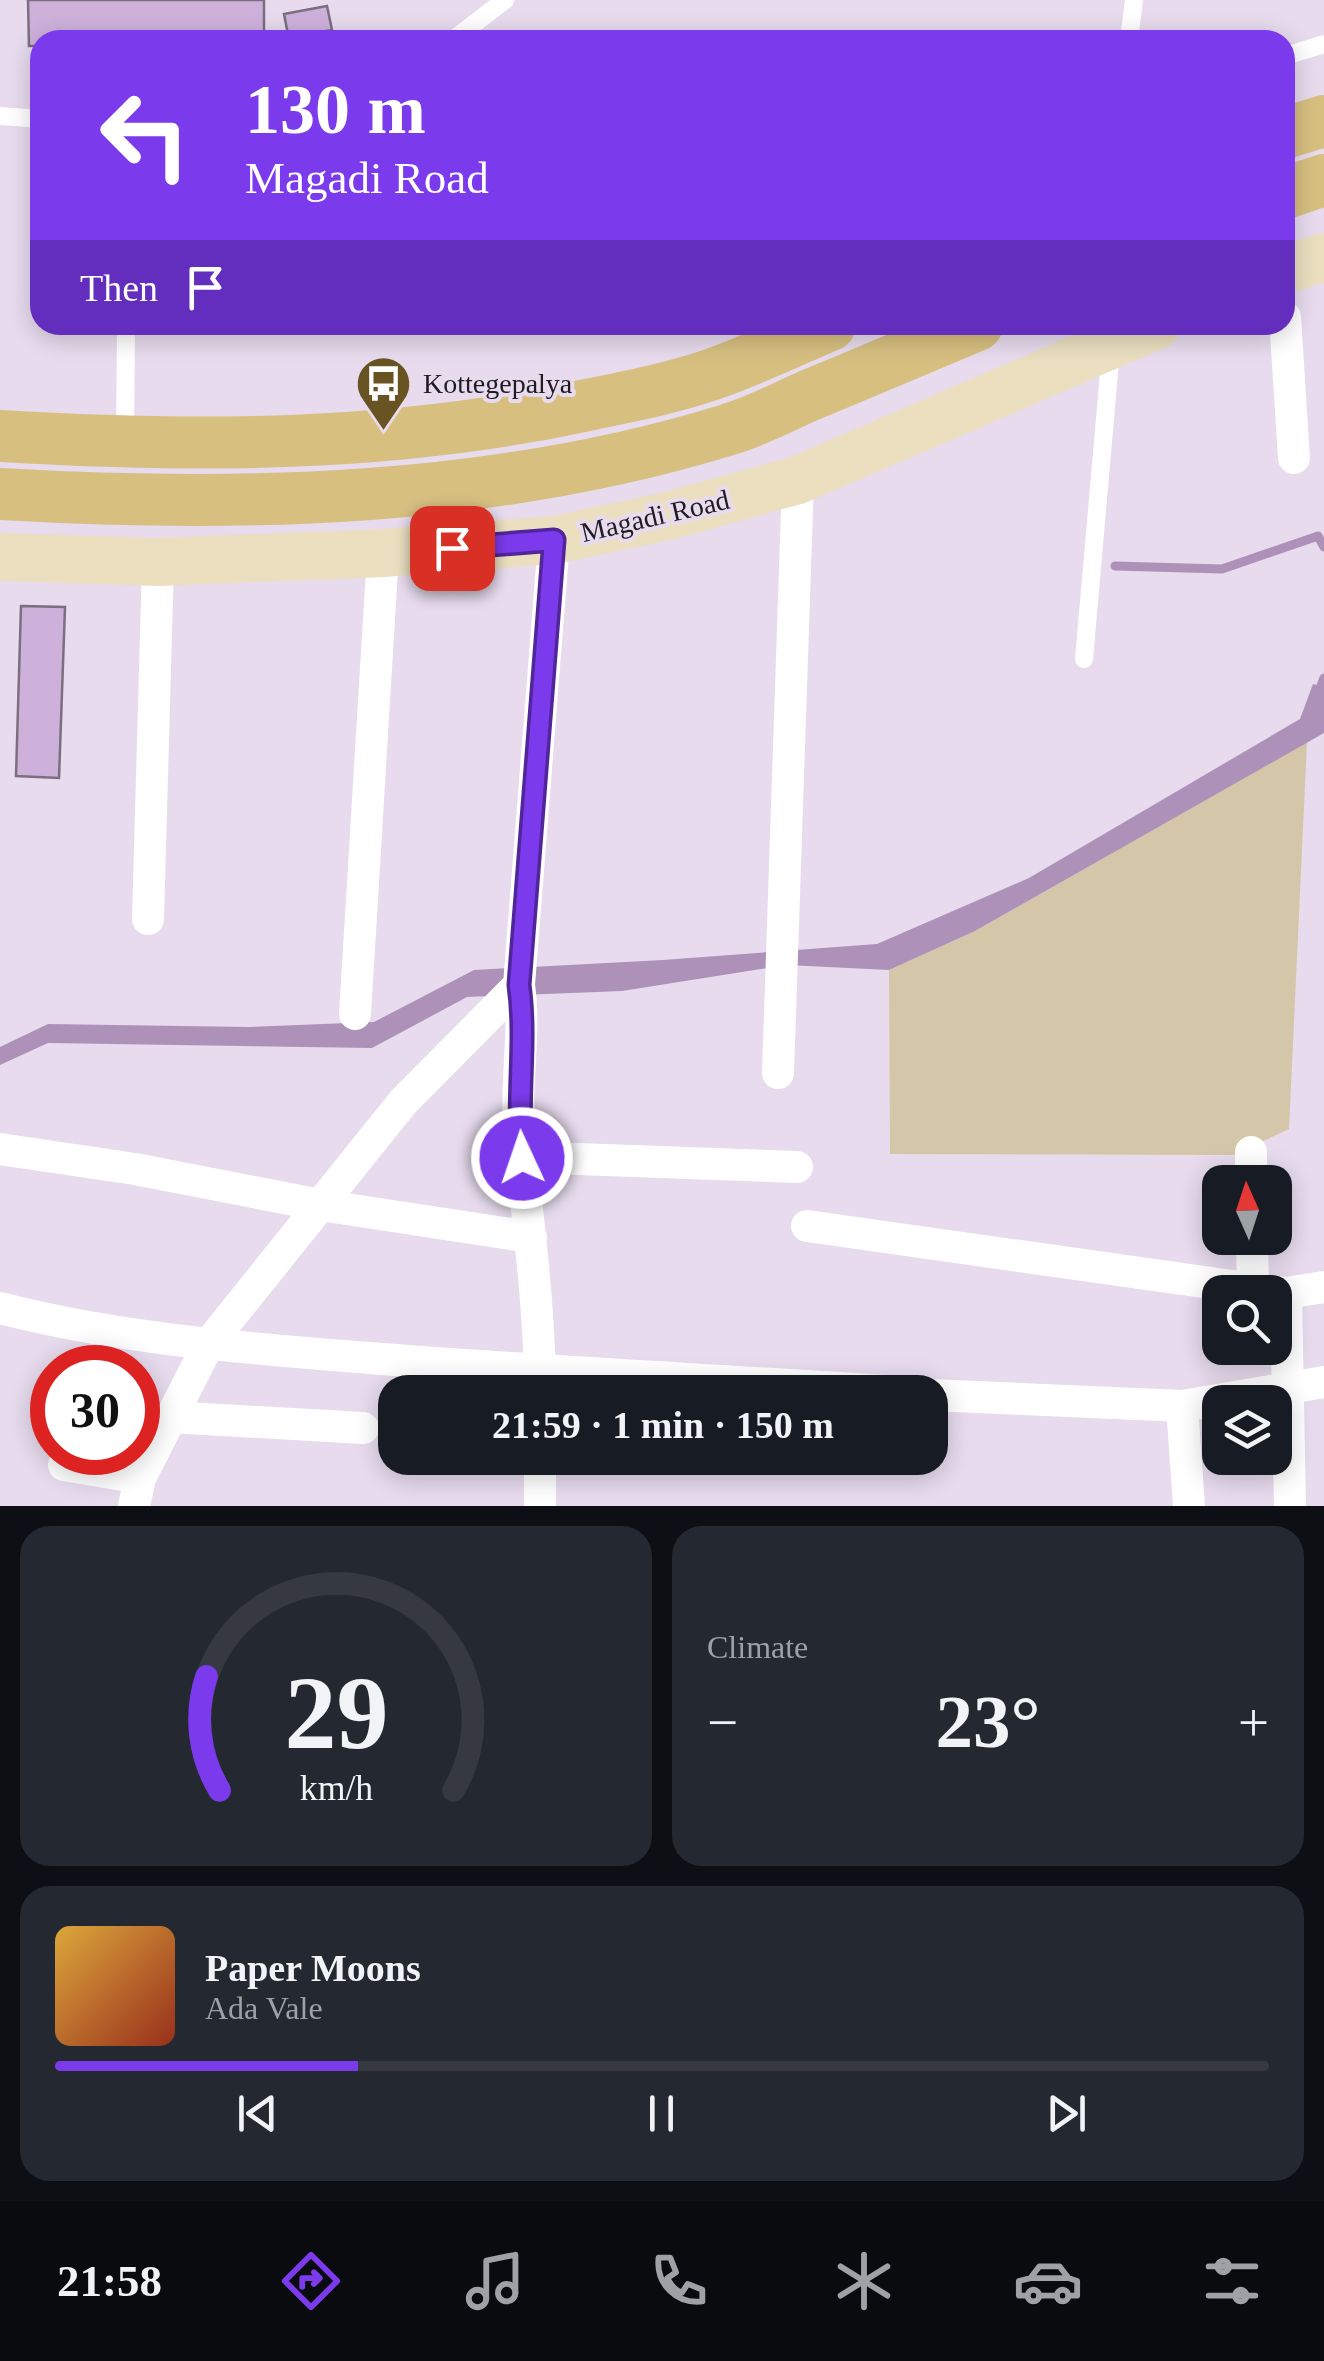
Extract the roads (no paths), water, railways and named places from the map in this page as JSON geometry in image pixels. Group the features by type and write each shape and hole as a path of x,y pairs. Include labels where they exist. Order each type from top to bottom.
{"main road":[{"path":"1295,130 1324,121"},
{"path":"1295,190 1324,180"},
{"path":"0,436 125,444 317,440 493,423 566,410 710,375 806,335"},
{"path":"0,494 124,501 320,498 558,470 729,430 954,335"}],"street":[{"path":"1295,267 1324,257"},
{"name":"Magadi Road","path":"0,556 158,562 554,540 668,516 798,480 1134,335"},
{"path":"1286,335 1294,458"},
{"path":"778,1073 798,480"},
{"path":"540,1375 538,1299 519,1127 523,1011 519,985 554,540"},
{"path":"355,1014 383,552"},
{"path":"148,918 158,562"},
{"path":"91,1475 137,1492 208,1345 403,1102 519,985"},
{"path":"0,1148 320,1205 530,1237"},
{"path":"522,1158 797,1167"},
{"path":"808,1226 1202,1282"},
{"path":"1292,1292 1324,1287"},
{"path":"0,1308 38,1318 208,1345 477,1375"},
{"path":"583,1375 647,1375"},
{"path":"1292,1388 1324,1382"},
{"path":"948,1395 1182,1406 1202,1403"},
{"path":"1182,1406 1188,1506"},
{"path":"170,1417 363,1428"},
{"path":"540,1475 540,1506"},
{"path":"1289,1475 1290,1506"}],"lane":[{"path":"466,30 505,0"},
{"path":"1130,30 1134,0"},
{"path":"1295,53 1324,44"},
{"path":"0,116 30,118"},
{"path":"125,444 126,335"},
{"path":"1084,659 1111,345"}],"waterway":[{"path":"1115,566 1222,569 1318,536 1324,547"},
{"path":"1317,696 1324,678"}],"place":[{"name":"Kottegepalya","path":"384,432"}]}
